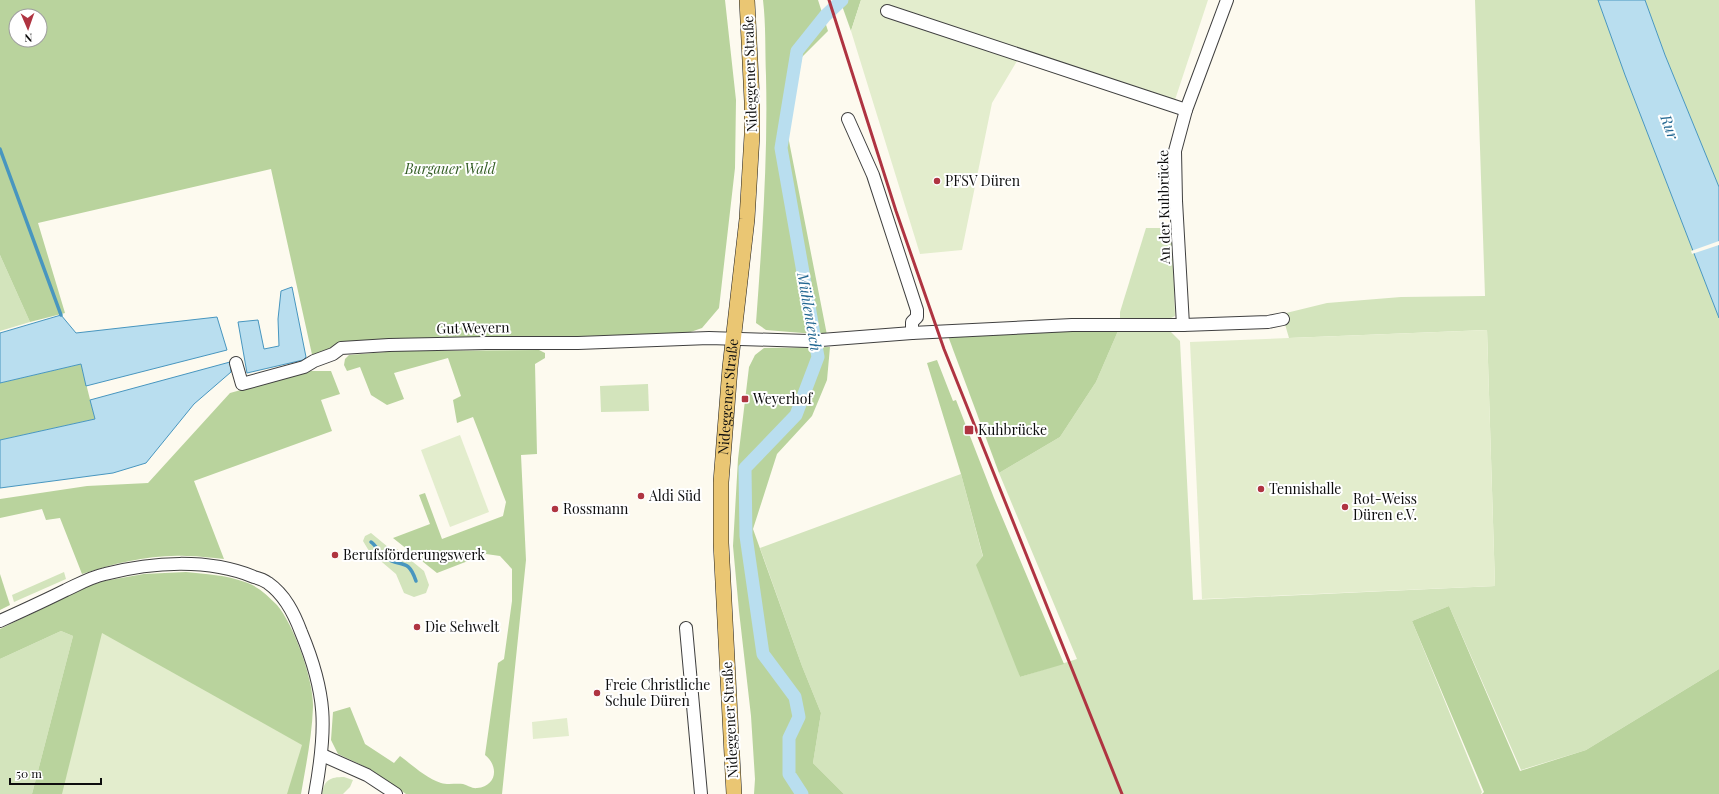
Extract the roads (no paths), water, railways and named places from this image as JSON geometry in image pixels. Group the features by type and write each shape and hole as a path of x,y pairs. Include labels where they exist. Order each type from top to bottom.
{"main road":[{"name":"Nideggener Straße","path":"734,794 721,543 724,438 747,219 752,135 752,101 747,0"}],"street":[{"name":"An der Kuhbrücke","path":"1183,326 1176,201 1175,151 1186,110 1227,0"},
{"path":"887,11 1186,110"},
{"path":"848,118 873,174 917,310 917,317 912,322 912,333"},
{"path":"734,338 808,341 912,333 1072,325 1183,326 1268,322 1283,318"},
{"name":"Gut Weyern","path":"236,363 242,384 304,367 314,361 333,354 341,348 486,342 578,342 734,338"},
{"path":"0,621 85,580 104,574 144,566 186,563 228,568 267,582 284,598 294,614 318,678 323,704 324,728 322,755 315,794"},
{"path":"686,628 701,794"},
{"path":"322,755 367,775 396,794"}],"water":[{"name":"Rur","path":"1598,0 1645,0 1665,55 1719,187 1719,318 1625,75"},
{"path":"292,287 306,357 303,360 247,373 238,322 258,320 264,349 279,346 278,319 281,291"},
{"path":"61,315 76,333 217,317 227,350 86,386 81,364 0,383 0,333"},
{"path":"230,362 231,372 194,404 146,463 113,473 0,488 0,440 95,419 90,400"}],"waterway":[{"name":"Mühlenteich","path":"802,794 789,774 789,738 799,717 795,697 763,654 746,536 745,468 796,415 818,357 781,148 797,51 825,16 842,0"},
{"path":"0,149 61,315"},
{"path":"371,542 386,558 407,566 416,581"}],"railway":[{"path":"829,0 896,211 944,349 1122,794"}],"place":[{"name":"PFSV Düren","path":"937,181"},
{"name":"Weyerhof","path":"745,399"},
{"name":"Kuhbrücke","path":"969,430"},
{"name":"Tennishalle","path":"1261,489"},
{"name":"Aldi Süd","path":"641,496"},
{"name":"Rot-Weiss Düren e.V.","path":"1345,507"},
{"name":"Rossmann","path":"555,509"},
{"name":"Berufsförderungswerk","path":"335,555"},
{"name":"Die Sehwelt","path":"417,627"},
{"name":"Freie Christliche Schule Düren","path":"597,693"}],"park label":[{"name":"Burgauer Wald","path":"450,169"}]}
